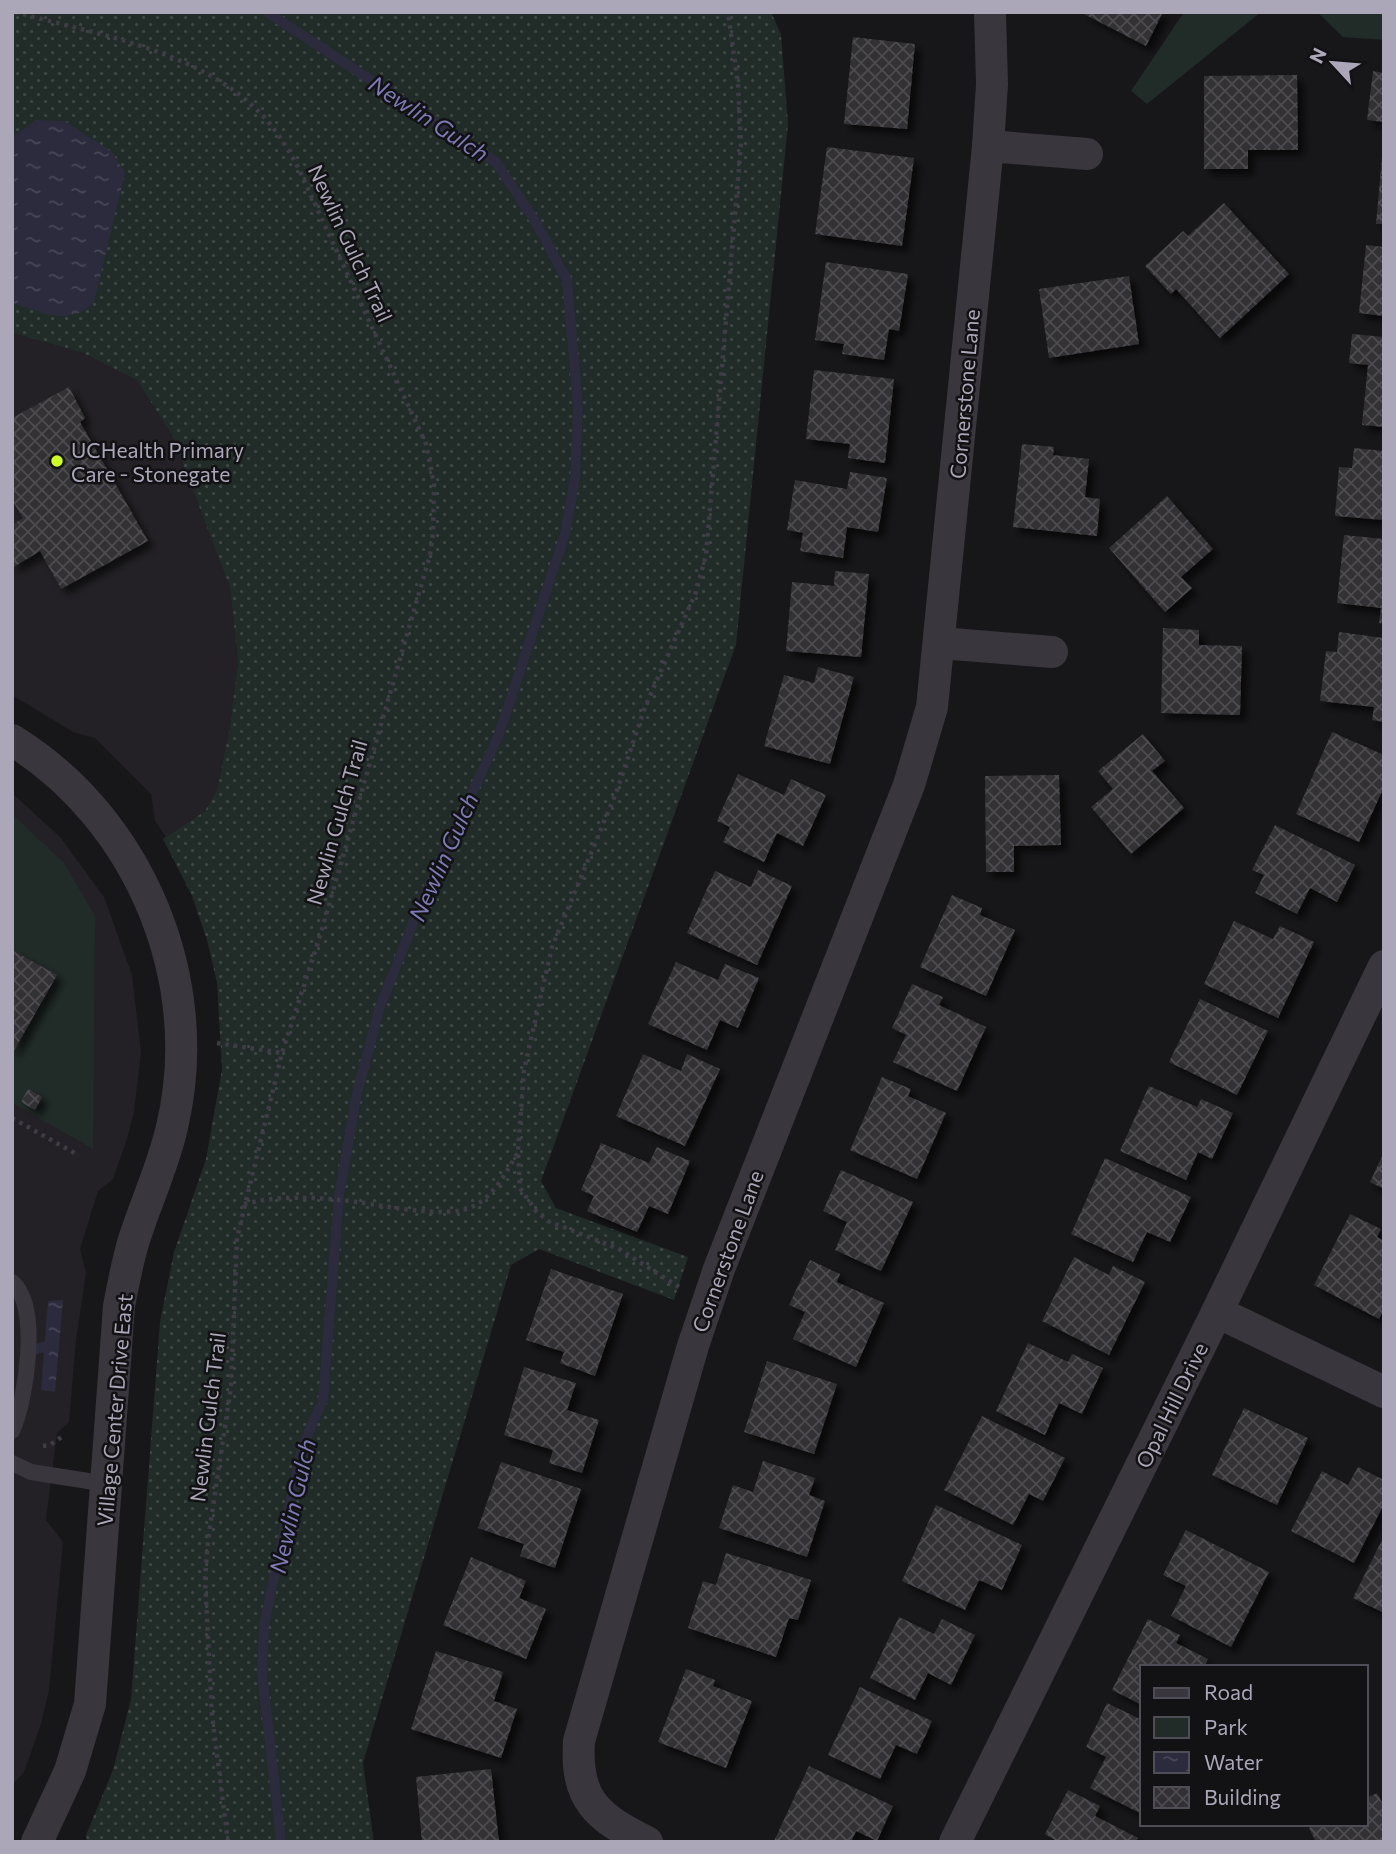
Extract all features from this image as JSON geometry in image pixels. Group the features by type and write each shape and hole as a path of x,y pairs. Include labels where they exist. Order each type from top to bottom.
{"street":[{"name":"Cornerstone Lane","path":"648,1842 613,1824 598,1812 586,1797 577,1764 579,1741 707,1304 909,785 930,719 940,643 988,146 992,84 990,12"},
{"path":"988,146 1087,155"},
{"path":"940,643 1052,652"},
{"name":"Village Center Drive East","path":"12,740 61,775 97,814 125,852 159,921 169,951 180,1010 179,1070 172,1126 133,1244 119,1306 90,1704 70,1771 37,1842"},
{"name":"Opal Hill Drive","path":"955,1842 1217,1312 1384,966"},
{"path":"1217,1312 1384,1392"}],"lane":[{"path":"12,1282 24,1299 28,1328 23,1403 12,1431"},
{"path":"12,1463 31,1472 107,1484"}],"path":[{"name":"Newlin Gulch Trail","path":"15,12 163,55 225,85 258,111 296,163 426,444 434,484 430,555 320,936 282,1053 244,1204 235,1264 232,1387 208,1540 205,1579 212,1715 228,1842"},
{"path":"707,1304 619,1249 548,1221 536,1211 520,1188 518,1151 524,1070 552,947 616,793 645,707 696,592 706,555 741,144 737,71 729,12"},
{"path":"217,1044 282,1053"},
{"path":"12,1118 78,1155"},
{"path":"244,1204 274,1197 338,1200 452,1212 475,1206 499,1184 518,1151"},
{"path":"33,1442 50,1445 63,1436"}],"shaded area":[{"path":"12,333 83,353 137,379 172,435 230,588 238,662 230,726 217,790 205,811 166,837 155,821 151,794 95,738 73,732 12,695"},
{"path":"12,793 60,837 104,897 132,975 141,1052 134,1112 127,1139 113,1179 98,1191 80,1249 86,1273 76,1340 69,1422 57,1433 46,1520 63,1542 49,1690 41,1724 24,1772 12,1785"}],"green space":[{"path":"12,12 771,12 781,34 788,124 736,645 541,1181 556,1208 688,1257 674,1300 539,1249 511,1265 363,1763 374,1842 87,1842 86,1835 113,1770 131,1699 160,1322 174,1252 206,1159 222,1069 217,983 207,940 192,896 163,839 205,811 217,790 230,726 238,662 230,588 172,435 137,380 83,353 12,333"},
{"path":"1184,12 1261,12 1147,104 1131,91"},
{"path":"1317,12 1384,12 1384,40 1343,37"},
{"path":"12,814 64,863 95,916 93,1149 12,1103 12,1054 57,975 12,950"}],"water":[{"path":"36,120 65,121 112,152 125,173 94,302 85,310 65,316 55,316 12,303 12,137"},
{"path":"63,1300 55,1392 41,1390 48,1301"}],"building":[{"path":"1080,12 1163,12 1146,46"},
{"path":"853,37 915,44 907,129 844,124"},
{"path":"1373,71 1384,73 1384,122 1367,120"},
{"path":"1297,75 1298,150 1248,150 1248,169 1204,169 1204,76"},
{"path":"827,147 914,158 902,246 815,234"},
{"path":"1382,157 1384,224 1376,224"},
{"path":"1224,203 1289,274 1220,338 1176,289 1171,294 1145,266 1183,231 1188,236"},
{"path":"1366,245 1384,247 1384,316 1359,313"},
{"path":"826,262 908,274 899,331 889,329 884,360 842,354 844,344 815,340"},
{"path":"1129,276 1139,344 1049,358 1039,289"},
{"path":"1352,334 1384,337 1384,427 1362,425 1368,365 1349,363"},
{"path":"814,370 894,379 885,463 848,458 850,444 806,439"},
{"name":"UCHealth Primary Care - Stonegate","path":"69,387 85,418 80,422 148,541 61,589 40,551 12,568 12,525 23,518 12,500 12,418"},
{"path":"1022,444 1054,447 1053,455 1089,459 1085,497 1100,499 1097,536 1013,527"},
{"path":"1354,448 1384,451 1384,520 1335,516 1339,467 1352,468"},
{"path":"850,472 887,478 878,532 847,527 843,558 800,551 803,533 787,530 795,480 847,489"},
{"path":"1167,496 1213,549 1181,577 1192,588 1165,612 1109,548"},
{"path":"1344,535 1384,539 1384,624 1379,623 1381,608 1337,603"},
{"path":"835,571 869,574 861,657 786,651 792,582 834,586"},
{"path":"1163,628 1199,630 1199,645 1242,646 1240,715 1161,713"},
{"path":"1339,632 1384,638 1384,722 1372,720 1374,707 1320,701 1326,651 1337,652"},
{"path":"818,667 854,677 830,764 764,746 784,675 814,683"},
{"path":"1332,732 1384,755 1384,787 1359,842 1296,814"},
{"path":"1143,734 1165,761 1152,771 1184,808 1131,854 1091,807 1113,789 1098,771"},
{"path":"738,774 784,795 791,779 826,795 803,846 777,833 764,862 723,842 730,827 717,821"},
{"path":"1059,775 1061,845 1014,846 1014,872 986,872 985,776"},
{"path":"1275,825 1355,865 1337,902 1310,888 1297,914 1255,893 1264,875 1252,870"},
{"path":"758,870 792,886 757,965 687,933 715,871 751,887"},
{"path":"952,895 982,908 980,915 1015,930 986,996 920,967"},
{"path":"1234,921 1273,939 1280,926 1314,942 1278,1018 1204,984"},
{"path":"12,950 57,975 12,1054"},
{"path":"676,962 718,980 725,964 759,978 738,1028 720,1020 707,1050 648,1024"},
{"path":"912,984 943,997 939,1005 986,1027 957,1091 893,1062 906,1035 892,1028"},
{"path":"1200,999 1268,1031 1237,1095 1169,1062"},
{"path":"643,1054 681,1071 687,1054 720,1069 685,1146 616,1116"},
{"path":"882,1077 911,1089 908,1096 946,1113 917,1179 850,1150"},
{"path":"1149,1086 1197,1107 1201,1099 1233,1113 1212,1159 1198,1152 1186,1180 1120,1151"},
{"path":"28,1089 42,1097 35,1110 21,1102"},
{"path":"601,1143 649,1163 657,1147 690,1161 668,1214 649,1206 637,1232 587,1211 594,1196 581,1190"},
{"path":"1384,1152 1384,1189 1370,1182"},
{"path":"1105,1158 1191,1197 1170,1242 1147,1232 1133,1262 1071,1234"},
{"path":"841,1170 913,1202 881,1271 835,1250 847,1222 823,1211"},
{"path":"1350,1214 1381,1229 1377,1237 1384,1241 1384,1310 1379,1319 1314,1285"},
{"path":"1074,1257 1109,1275 1113,1266 1145,1282 1109,1355 1042,1321"},
{"path":"810,1260 840,1274 837,1282 884,1303 856,1367 793,1339 805,1312 789,1305"},
{"path":"551,1269 623,1294 595,1376 560,1363 564,1352 526,1340"},
{"path":"1028,1343 1068,1362 1072,1354 1103,1368 1082,1414 1059,1403 1045,1435 996,1411"},
{"path":"767,1361 837,1384 814,1454 744,1432"},
{"path":"524,1367 576,1383 567,1410 599,1420 582,1473 549,1463 553,1450 504,1435"},
{"path":"1244,1408 1308,1438 1277,1505 1212,1475"},
{"path":"982,1416 1065,1458 1043,1501 1029,1494 1013,1525 944,1490"},
{"path":"763,1461 815,1478 809,1495 825,1501 807,1557 719,1528 733,1485 753,1492"},
{"path":"501,1462 581,1489 555,1568 520,1556 524,1544 478,1528"},
{"path":"1358,1467 1384,1480 1384,1504 1354,1563 1291,1531 1322,1471 1348,1485"},
{"path":"936,1505 1022,1545 1002,1590 979,1580 965,1610 902,1581"},
{"path":"1186,1530 1269,1572 1231,1647 1171,1616 1186,1586 1163,1575"},
{"path":"1384,1536 1384,1613 1353,1598"},
{"path":"726,1553 811,1580 798,1620 789,1618 776,1657 688,1628 703,1581 716,1585"},
{"path":"471,1557 526,1581 519,1598 546,1609 526,1659 443,1625"},
{"path":"899,1617 934,1634 942,1619 975,1635 951,1685 928,1673 915,1700 870,1678"},
{"path":"1148,1619 1180,1635 1176,1643 1208,1659 1205,1665 1140,1665 1140,1704 1112,1690"},
{"path":"436,1651 503,1672 494,1701 517,1709 501,1758 411,1729"},
{"path":"686,1669 715,1680 713,1686 752,1701 726,1768 658,1742"},
{"path":"860,1687 932,1721 917,1754 896,1745 880,1779 828,1755"},
{"path":"1107,1703 1140,1719 1140,1813 1090,1788 1106,1757 1086,1747"},
{"path":"809,1766 893,1806 877,1841 856,1831 851,1842 774,1841"},
{"path":"491,1769 499,1842 422,1842 416,1777"},
{"path":"1068,1790 1100,1806 1095,1816 1138,1838 1136,1842 1058,1842 1045,1834"},
{"path":"1377,1793 1384,1806 1384,1842 1316,1842 1309,1828 1312,1826 1368,1826 1368,1797"}],"waterway":[{"name":"Newlin Gulch","path":"267,12 496,162 535,221 567,280 578,408 575,478 565,534 498,737 420,905 379,1010 357,1093 339,1195 323,1400 302,1447 264,1625 262,1673 281,1842"},
{"path":"37,1349 50,1345 51,1338"}],"place":[{"name":"UCHealth Primary Care - Stonegate","path":"57,461"}]}
